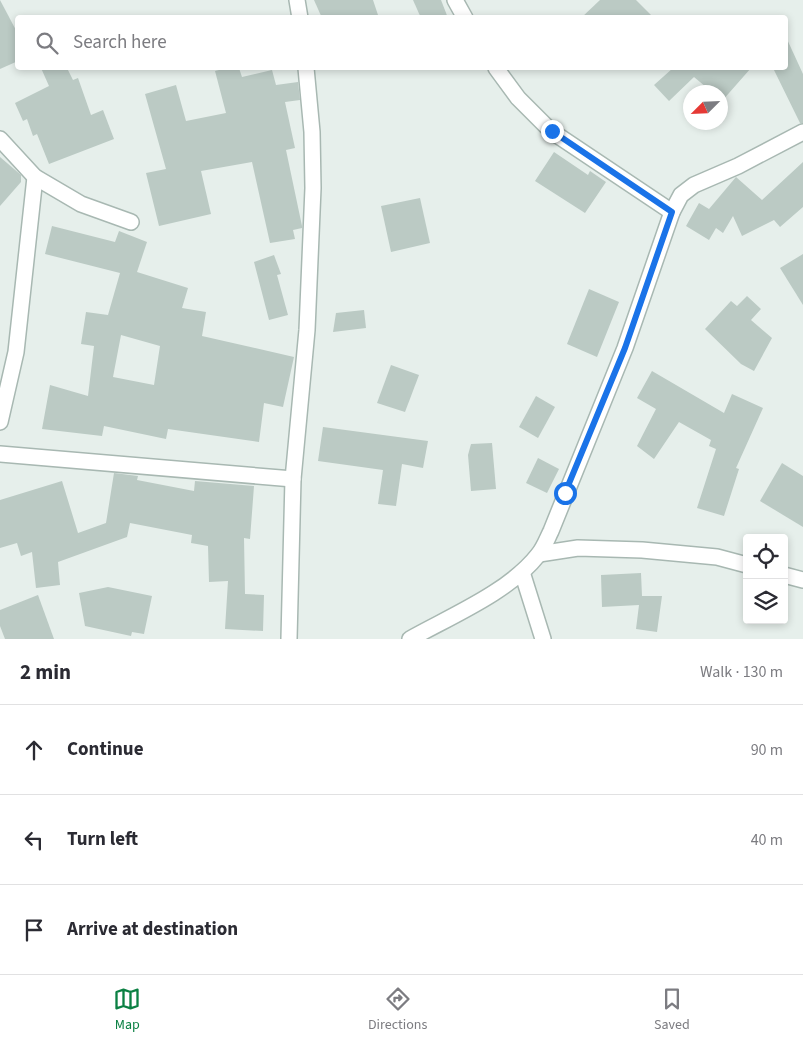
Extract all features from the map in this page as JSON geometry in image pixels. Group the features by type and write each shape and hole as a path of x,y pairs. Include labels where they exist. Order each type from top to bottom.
{"street":[{"path":"297,0 300,15"},
{"path":"454,0 463,15"},
{"path":"289,639 293,479 306,330 313,188 312,132 306,70"},
{"path":"497,70 518,98 552,131 672,212"},
{"path":"410,639 487,596 522,572 539,554 551,532 625,348 672,212 681,195 694,185 738,166 803,132"},
{"path":"0,139 35,177 81,204 131,222"},
{"path":"0,422 16,352 35,177"},
{"path":"0,454 293,479"},
{"path":"539,554 578,548 642,550 717,557 743,564"},
{"path":"522,572 543,639"},
{"path":"788,576 803,580"}],"building":[{"path":"0,0 15,28 15,62 0,69"},
{"path":"314,0 373,0 378,15 321,15"},
{"path":"413,0 441,0 447,15 420,15"},
{"path":"600,0 636,0 651,15 584,15"},
{"path":"788,41 803,74 803,123 800,123 774,70 788,70"},
{"path":"42,70 68,70 73,80 78,78 91,115 103,110 114,139 49,164 37,134 33,136 27,119 23,121 15,103 49,86"},
{"path":"240,70 242,77 272,70 276,85 298,82 300,100 285,102 295,148 286,150 302,226 302,228 293,230 295,239 270,243 252,162 201,171 211,214 159,226 146,173 166,169 145,94 176,85 186,121 226,113 215,71"},
{"path":"671,70 749,70 728,94 728,85 704,85 694,77 686,85 683,85 683,88 669,101 654,85"},
{"path":"554,152 588,175 590,171 606,182 585,213 535,181"},
{"path":"0,157 21,175 21,182 0,206"},
{"path":"803,162 803,207 780,227 774,220 742,236 733,216 723,233 716,228 709,240 686,226 699,203 709,209 736,177 762,200"},
{"path":"420,198 430,243 391,252 381,206"},
{"path":"52,226 115,242 119,231 147,242 137,272 188,288 182,308 206,312 202,336 294,357 283,407 264,403 259,442 168,429 166,439 104,426 102,436 42,429 50,385 88,396 94,346 81,344 86,312 108,315 120,273 45,254","holes":["121,335 160,346 154,385 113,377"]},
{"path":"803,254 803,305 780,268"},
{"path":"274,255 281,274 277,275 288,315 269,320 254,262"},
{"path":"589,289 619,302 597,357 567,344"},
{"path":"747,296 761,309 751,320 772,338 754,371 741,364 705,329 731,301 737,306"},
{"path":"364,310 366,328 333,332 336,313"},
{"path":"391,365 419,375 405,412 377,403"},
{"path":"652,371 724,413 732,394 763,408 736,468 739,469 724,516 697,508 716,449 709,446 711,440 679,422 654,459 637,446 656,409 637,398"},
{"path":"536,396 555,407 538,438 519,427"},
{"path":"323,427 428,441 423,468 402,464 396,506 378,504 383,470 318,461"},
{"path":"492,443 496,489 471,491 468,455 471,444"},
{"path":"538,458 559,469 547,493 526,483"},
{"path":"782,463 803,476 803,527 760,501"},
{"path":"114,473 138,476 137,480 194,491 195,481 254,486 250,539 244,538 245,594 264,595 263,631 225,629 228,581 209,582 208,546 191,543 192,535 130,523 127,537 58,562 60,585 36,588 32,552 21,556 17,543 0,548 0,500 62,481 78,533 106,523"},
{"path":"641,573 642,596 662,596 657,632 636,629 639,605 602,607 601,575"},
{"path":"108,587 152,596 144,634 132,632 131,636 85,626 79,593"},
{"path":"38,595 54,639 5,639 0,626 0,610"}],"route":[{"path":"552,131 672,212 625,348 565,493"}]}
